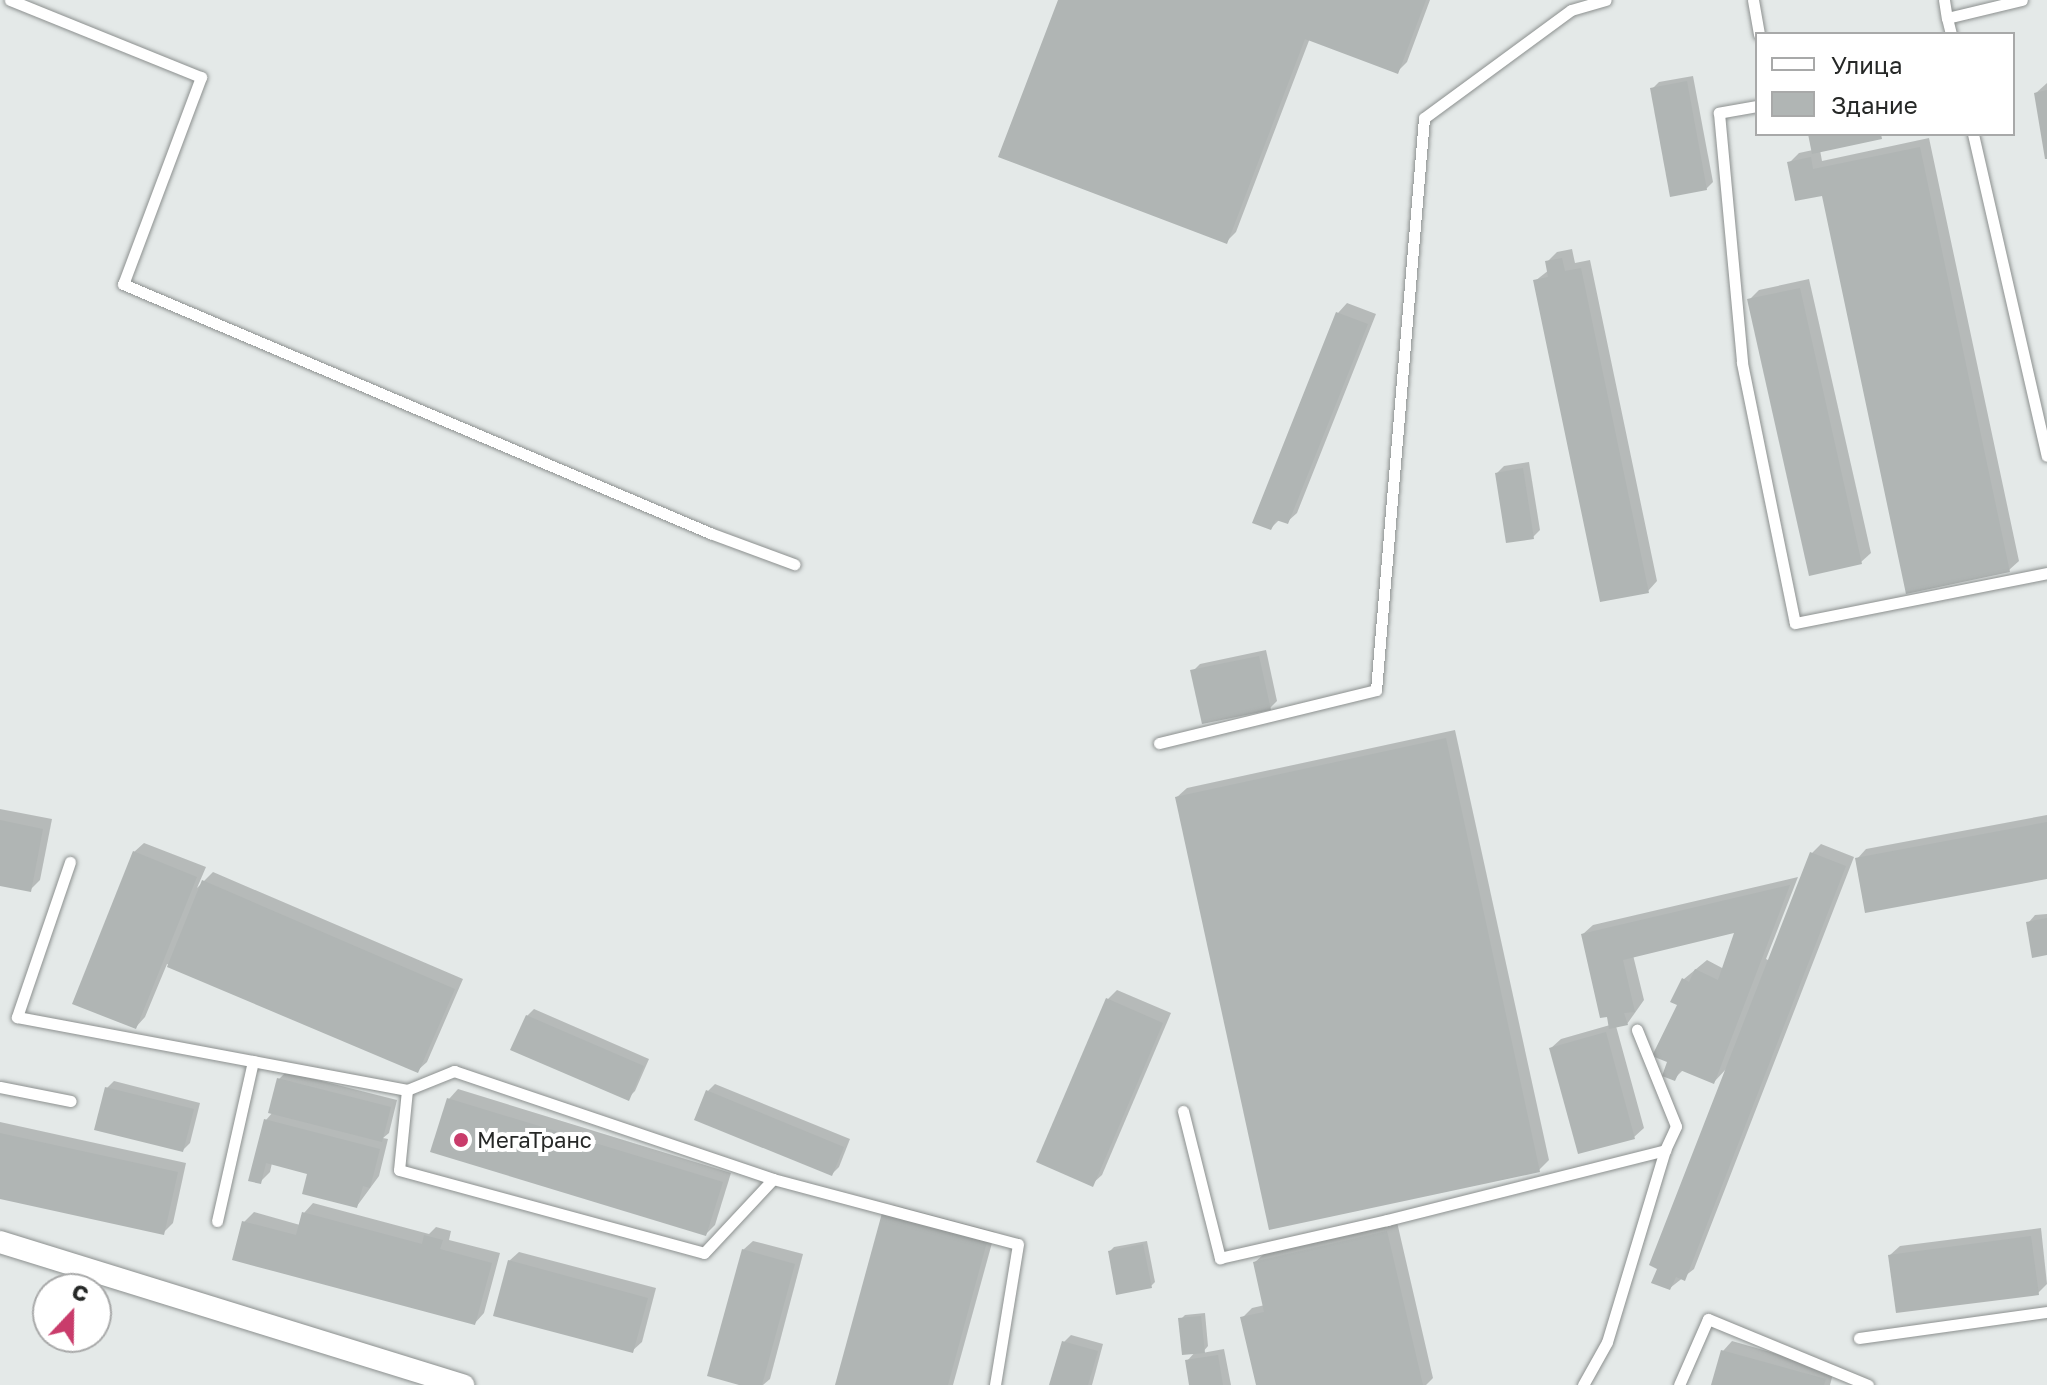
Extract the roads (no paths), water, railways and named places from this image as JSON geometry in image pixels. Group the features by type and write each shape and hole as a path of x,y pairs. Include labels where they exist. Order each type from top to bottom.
{"street":[{"path":"0,1242 463,1385"}],"lane":[{"path":"10,0 201,77 123,284 710,533 794,564"},
{"path":"1159,743 1376,690 1424,118 1571,10 1606,0"},
{"path":"1753,0 1759,32"},
{"path":"1944,0 1950,32"},
{"path":"1947,18 2022,0"},
{"path":"1755,106 1719,113 1742,363 1795,623 2047,573"},
{"path":"1973,136 2047,456"},
{"path":"70,862 17,1017 407,1090 454,1071 773,1179 1018,1244 995,1385"},
{"path":"1583,1385 1607,1342 1665,1150 1676,1126 1637,1030"},
{"path":"217,1221 253,1061"},
{"path":"0,1087 71,1101"},
{"path":"407,1090 399,1170 704,1253 773,1179"},
{"path":"1183,1111 1220,1258 1387,1220 1665,1150"},
{"path":"1859,1338 2047,1312"},
{"path":"1679,1385 1708,1319 1868,1385"}],"place":[{"name":"МегаТранс","path":"461,1140"}]}
